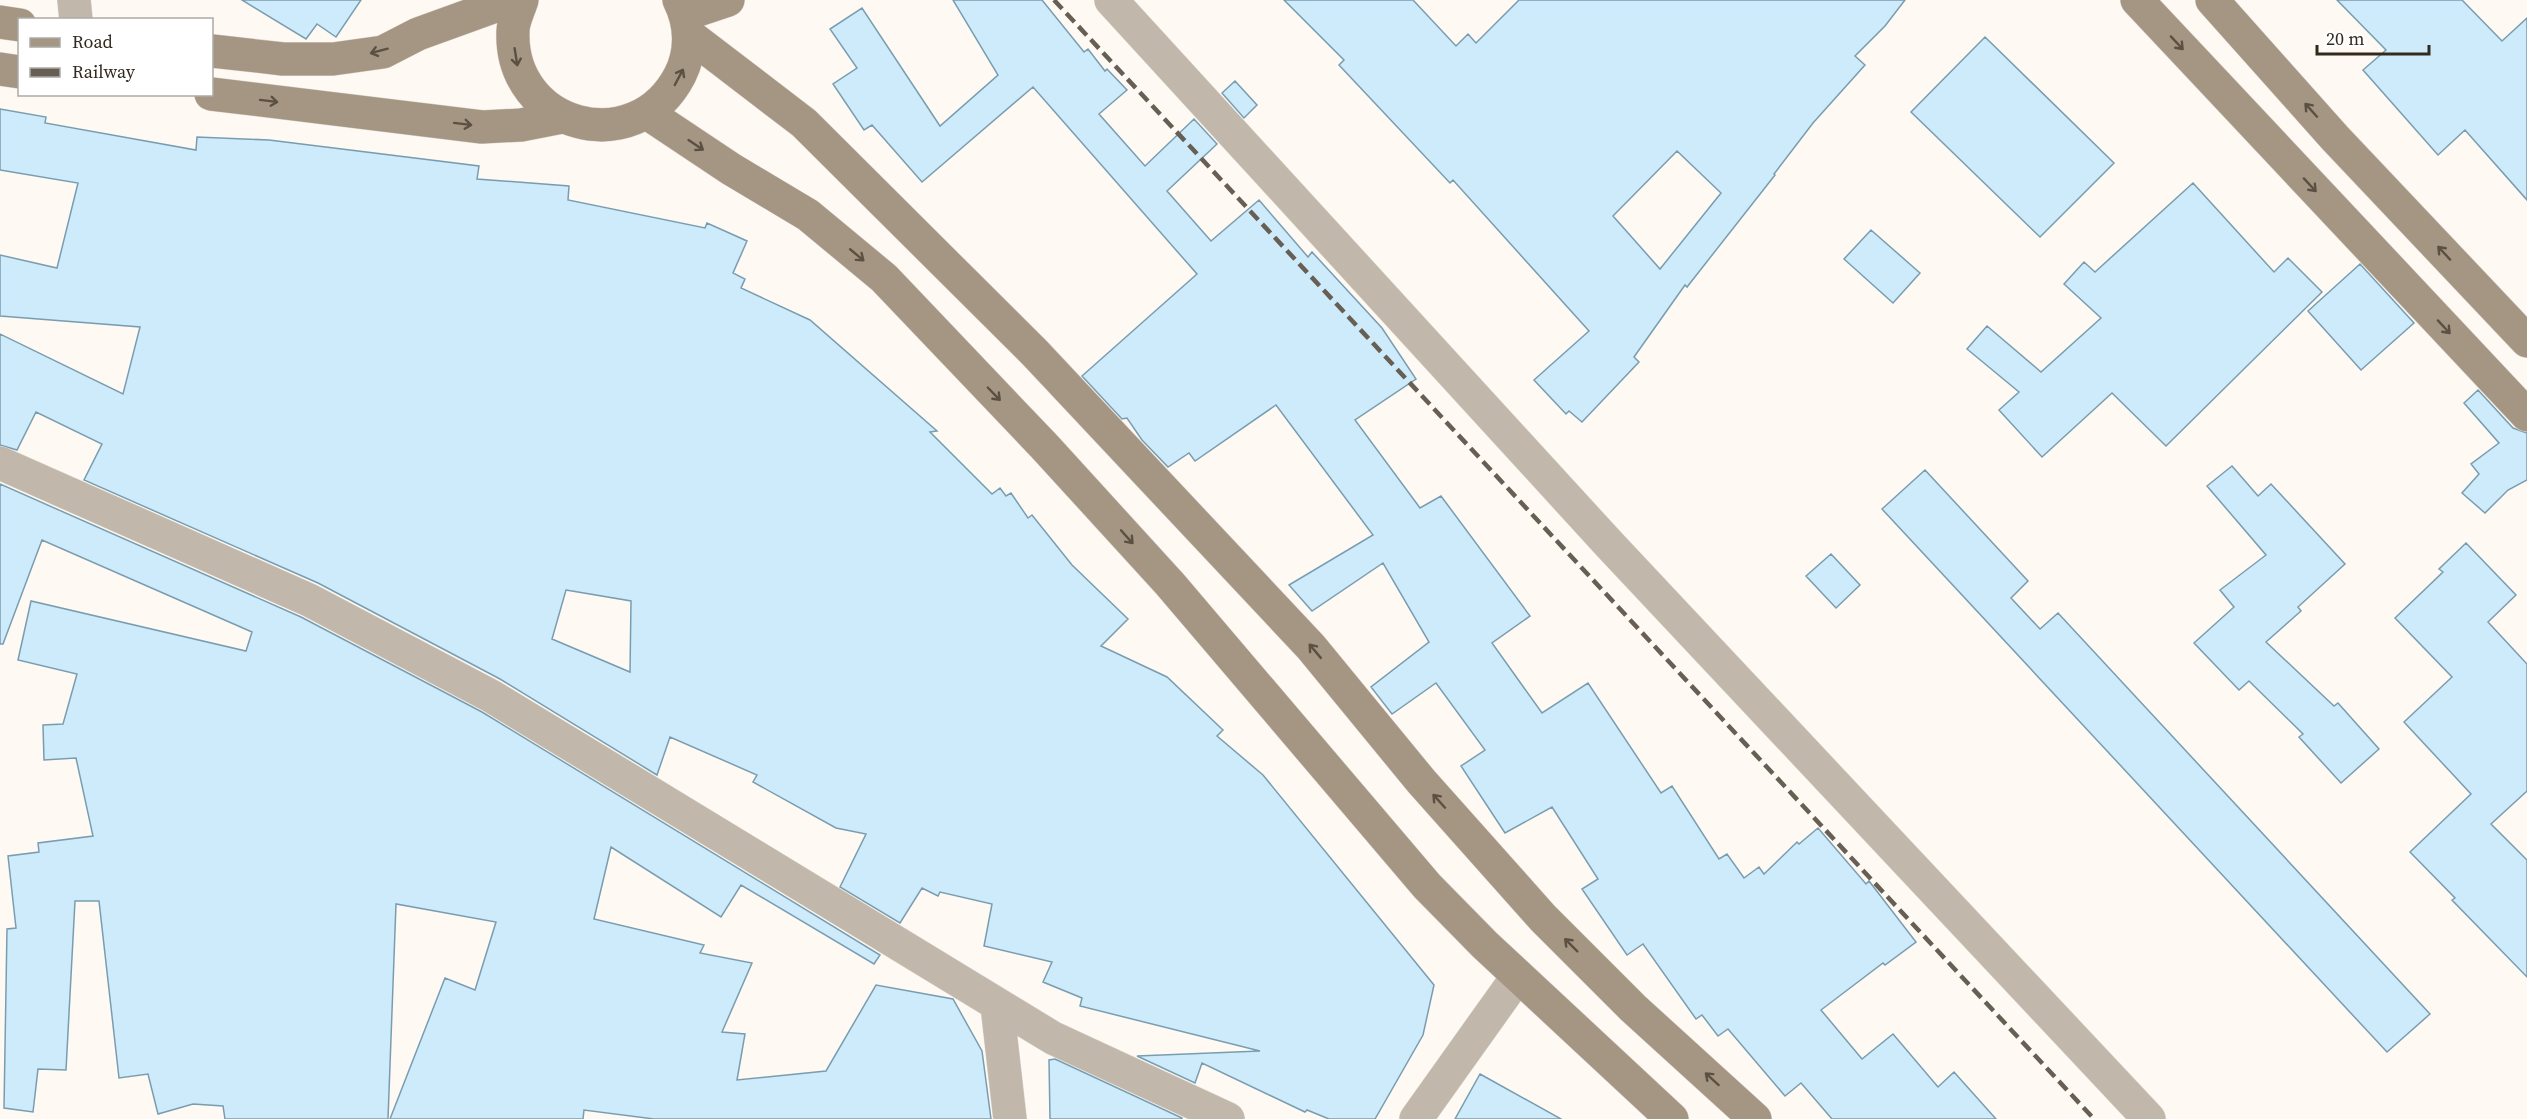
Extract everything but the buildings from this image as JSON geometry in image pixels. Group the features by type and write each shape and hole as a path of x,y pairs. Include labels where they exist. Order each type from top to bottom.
{"street":[{"path":"74,0 76,18"},
{"path":"418,34 438,0"},
{"path":"213,51 282,59 333,59 383,52 418,34 512,0"},
{"path":"522,0 513,30 517,64 534,96 562,117 591,125 620,124 648,113 671,93 685,65 685,16"},
{"path":"685,16 728,0"},
{"path":"1111,0 1609,544 2149,1119"},
{"path":"2137,0 2527,415"},
{"path":"2212,0 2335,138 2527,341"},
{"path":"685,16 804,123 1035,352 1311,647 1421,781 1543,918 1633,1008 1755,1119"},
{"path":"0,22 18,25"},
{"path":"0,69 18,72"},
{"path":"213,94 482,127 521,125 562,117"},
{"path":"648,113 731,169 808,215 884,278 1045,447 1170,584 1427,886 1518,976 1672,1119"},
{"path":"0,463 309,600 491,696 1053,1038 1228,1119"},
{"path":"1416,1119 1518,976"},
{"path":"997,1005 1010,1119"}],"railway":[{"path":"1054,0 2094,1119"}]}
